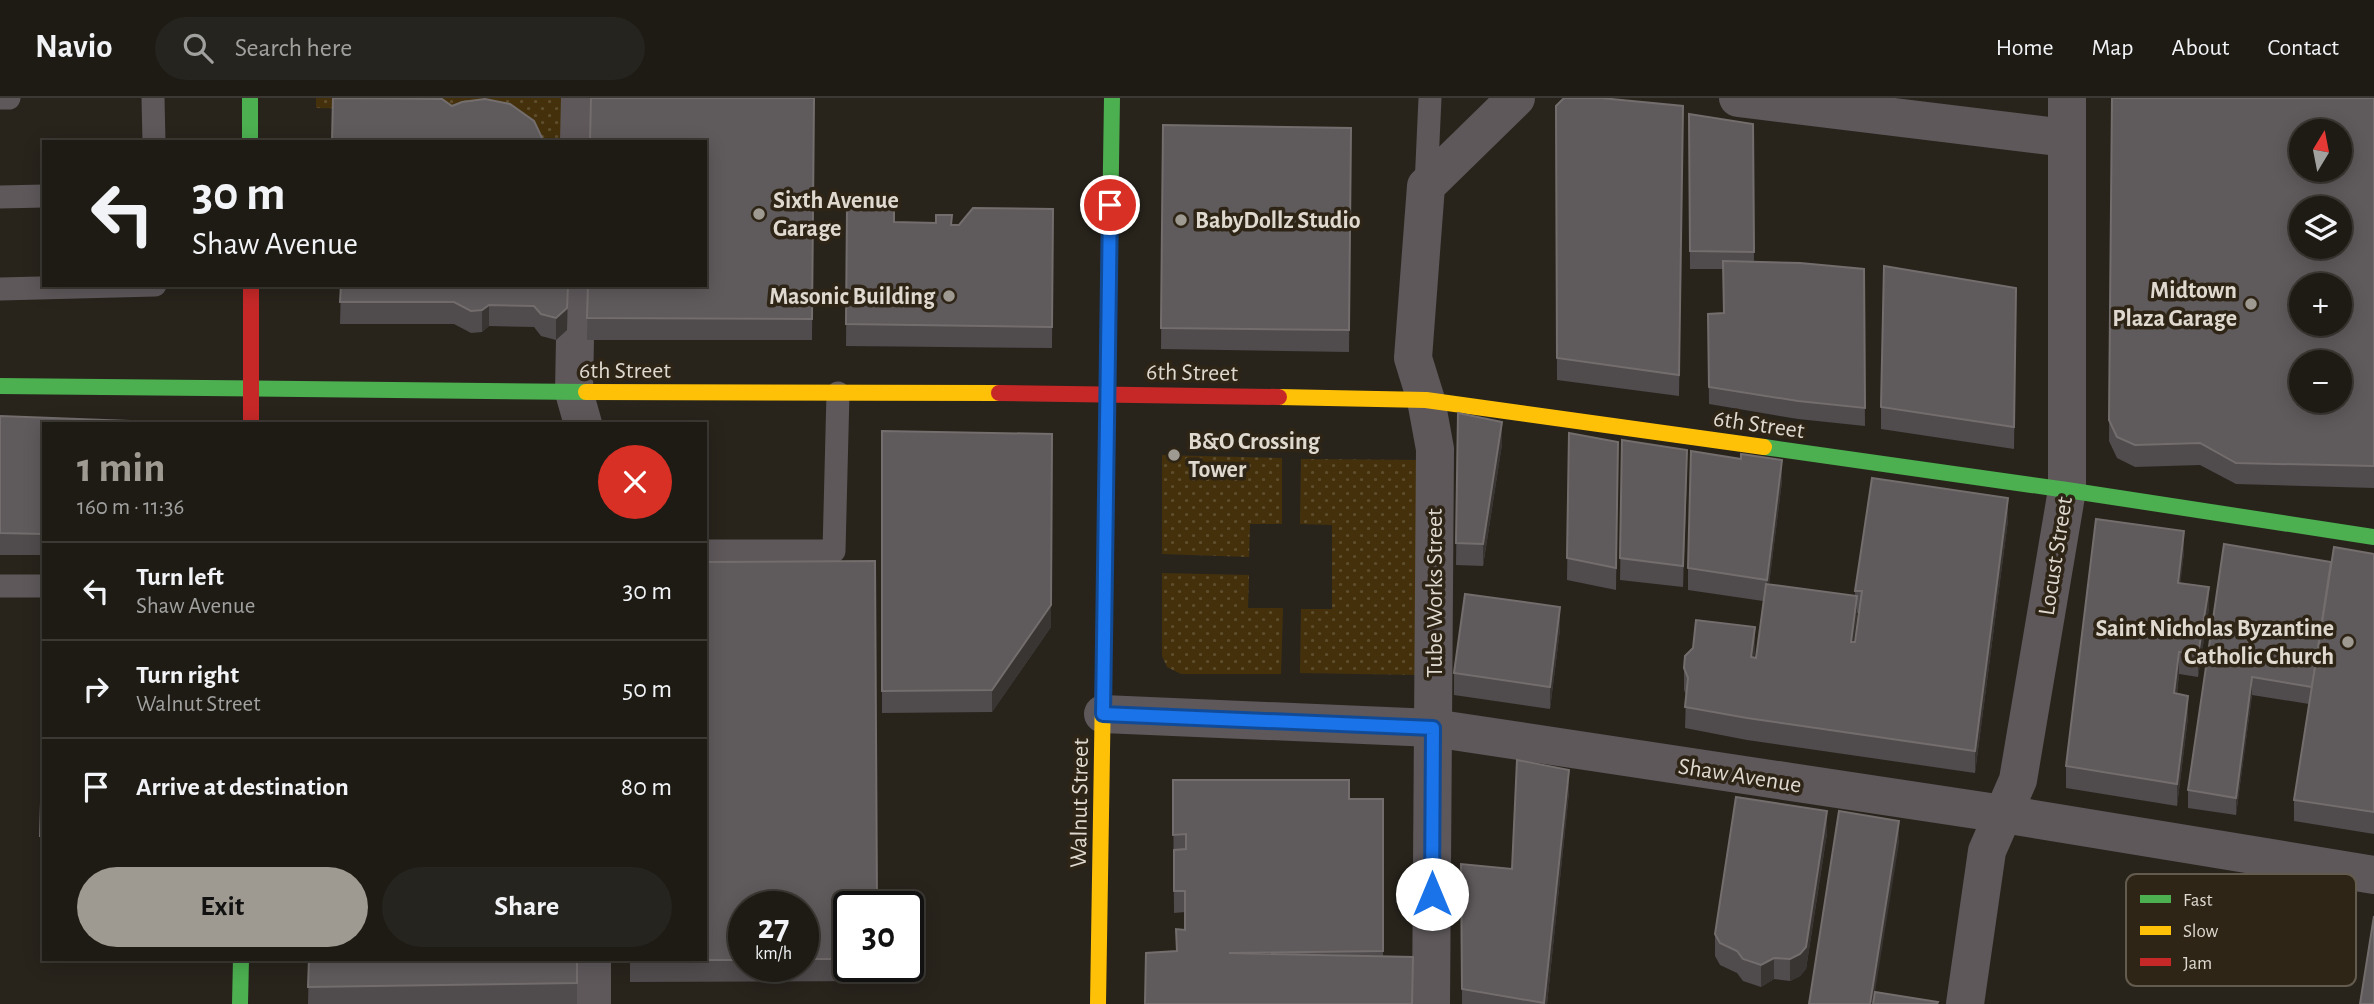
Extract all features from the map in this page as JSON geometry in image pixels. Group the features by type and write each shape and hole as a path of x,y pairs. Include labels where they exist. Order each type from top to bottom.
{"street":[{"path":"250,98 250,140"},
{"path":"579,140 580,98"},
{"name":"Walnut Street","path":"1098,1004 1112,98"},
{"path":"1426,186 1516,98"},
{"path":"1738,98 2066,138"},
{"name":"Locust Street","path":"1965,1004 1987,851 2018,780 2067,490 2067,98"},
{"name":"Tube Works Street","path":"1426,186 1413,358 1426,400 1434,449 1431,1004"},
{"path":"251,287 251,422"},
{"path":"576,287 578,408"},
{"name":"6th Street","path":"0,386 251,390 578,408 838,393 1107,394 1426,400 2067,490 2374,537"},
{"name":"Shaw Avenue","path":"1103,714 1433,728 2003,814 2374,875"},
{"path":"240,1004 241,961"},
{"path":"592,961 593,1004"}],"lane":[{"path":"0,98 9,98"},
{"path":"153,98 154,140"},
{"path":"1426,186 1430,98"},
{"path":"0,197 42,196"},
{"path":"0,289 78,287"},
{"path":"707,551 834,551 838,393"},
{"path":"0,586 42,586"}],"shaded area":[{"path":"316,98 571,98 570,140 525,140 413,110 316,108"},
{"path":"1162,455 1282,458 1282,524 1250,524 1249,557 1162,554"},
{"path":"1301,459 1421,460 1419,675 1300,673 1301,609 1332,609 1332,525 1300,524"},
{"path":"1162,573 1249,575 1248,608 1283,608 1281,674 1181,674 1167,667 1162,656"}],"building":[{"path":"333,98 442,99 452,106 485,99 510,104 534,121 543,140 332,140"},
{"name":"Sixth Avenue Garage","path":"591,98 814,98 812,319 587,318 588,287 707,287 707,140 590,140"},
{"path":"1564,98 1601,98 1683,106 1679,375 1557,358 1556,106"},
{"path":"2112,98 2374,98 2374,466 2236,463 2200,443 2135,445 2117,437 2109,420"},
{"path":"1689,114 1753,124 1754,252 1690,251"},
{"path":"1163,125 1351,128 1349,330 1161,328"},
{"name":"Masonic Building","path":"847,208 894,208 894,222 936,223 936,215 952,215 951,225 959,225 973,208 1053,209 1052,327 846,324"},
{"path":"1723,261 1800,263 1864,269 1865,408 1709,387 1708,314 1724,313"},
{"path":"1884,266 2016,288 2014,427 1881,407"},
{"path":"341,287 568,287 567,308 556,318 541,314 534,306 489,305 482,310 471,311 454,302 340,302"},
{"path":"1458,413 1502,422 1483,544 1456,543"},
{"path":"0,416 156,422 42,422 42,534 0,533"},
{"path":"882,431 1052,434 1051,605 992,690 882,691"},
{"path":"1569,433 1618,442 1616,568 1567,558"},
{"path":"1622,440 1687,450 1683,566 1620,558"},
{"path":"1691,451 1741,459 1741,454 1782,460 1767,580 1688,568"},
{"path":"1872,478 2008,498 1975,751 1685,707 1688,678 1684,668 1685,656 1693,648 1696,620 1755,627 1751,657 1756,658 1766,584 1857,596 1851,642 1855,642 1862,591 1855,591"},
{"path":"2096,519 2184,531 2178,583 2209,587 2198,655 2179,652 2174,693 2188,696 2177,784 2066,766"},
{"path":"2224,544 2331,562 2312,687 2252,677 2236,798 2188,790"},
{"name":"Saint Nicholas Byzantine Catholic Church","path":"2334,547 2374,554 2374,812 2294,800"},
{"path":"875,561 877,891 833,891 833,959 819,959 819,891 728,891 728,960 707,960 707,562"},
{"path":"1465,594 1560,607 1550,687 1454,673"},
{"path":"1517,760 1569,770 1544,1003 1462,989 1461,864 1512,869"},
{"path":"42,768 42,836 40,836"},
{"path":"1173,780 1349,780 1349,799 1383,799 1383,951 1229,953 1413,957 1412,1004 1145,1004 1146,953 1177,951 1176,929 1185,930 1185,891 1174,891 1174,850 1186,849 1186,834 1173,835"},
{"path":"1736,797 1827,811 1806,947 1790,959 1774,958 1761,965 1743,959 1737,951 1720,943 1715,934"},
{"path":"1839,811 1899,821 1870,1004 1809,1004"},
{"path":"2374,916 2374,1004 2360,1004"},
{"path":"309,961 577,961 577,983 308,987"},
{"path":"1875,992 1938,1002 1873,1004"}],"traffic: fast":[{"path":"250,98 250,140"},
{"path":"1105,562 1112,98"},
{"path":"0,386 586,392"},
{"path":"1764,447 2374,537"},
{"path":"240,1004 241,961"}],"traffic: slow":[{"path":"586,392 999,393"},
{"path":"1279,397 1426,400 1764,447"},
{"path":"1098,1004 1105,562"}],"traffic: jam":[{"path":"251,287 251,422"},
{"path":"999,393 1279,397"}],"place":[{"name":"Sixth Avenue Garage","path":"759,214"},
{"name":"BabyDollz Studio","path":"1181,220"},
{"name":"Masonic Building","path":"949,296"},
{"name":"Midtown Plaza Garage","path":"2251,304"},
{"name":"B&O Crossing Tower","path":"1174,455"},
{"name":"Saint Nicholas Byzantine Catholic Church","path":"2348,642"}],"route":[{"path":"1110,205 1103,714 1433,728 1432,894"}]}
